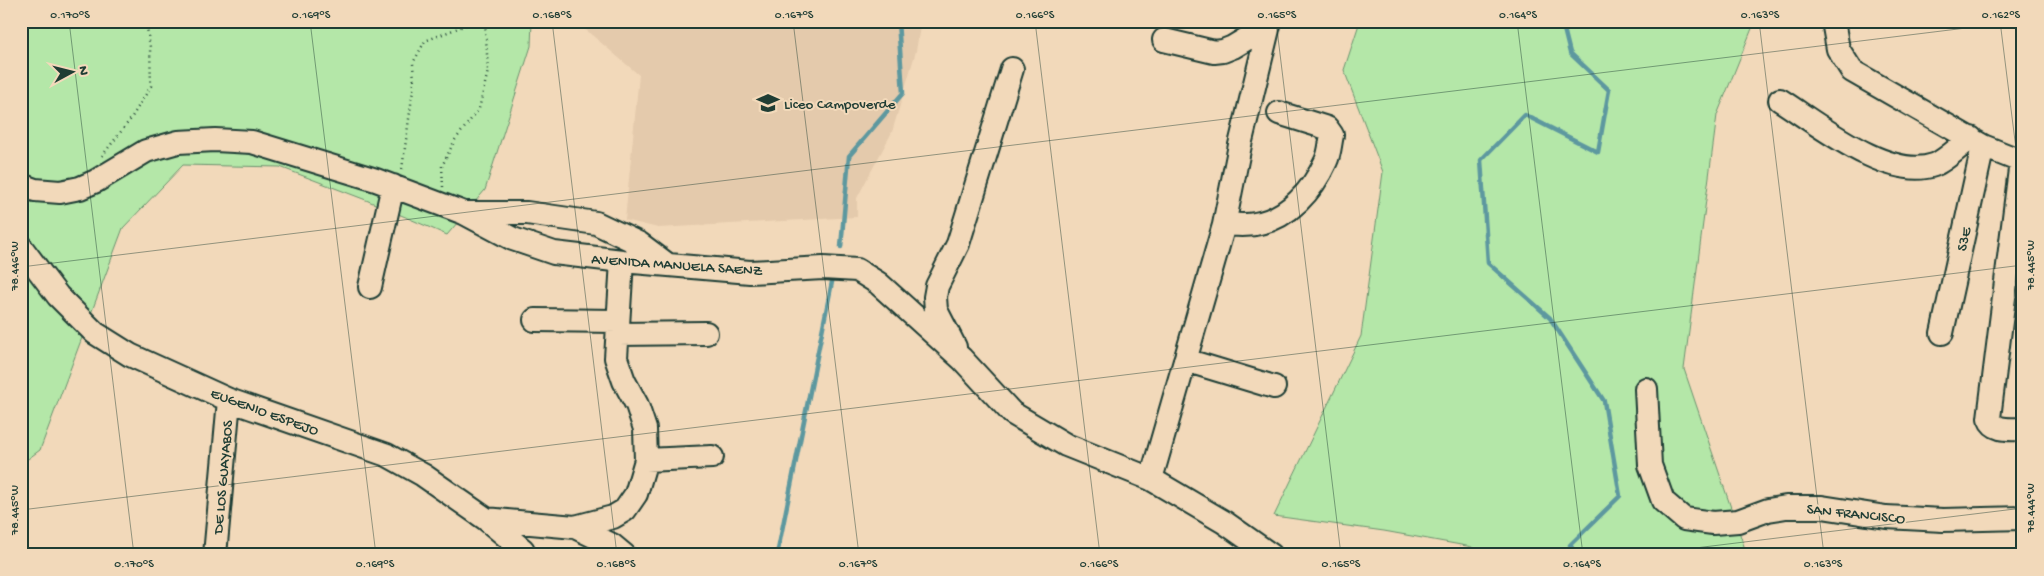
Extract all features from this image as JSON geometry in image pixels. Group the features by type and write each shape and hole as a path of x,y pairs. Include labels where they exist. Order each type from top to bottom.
{"street":[{"path":"1833,21 1838,50 1852,71 1977,142 2022,162 1989,418 1991,424 1997,428 2023,429"},
{"path":"1164,40 1214,52 1223,51 1233,48 1268,27"},
{"path":"1151,479 1224,225 1240,145 1268,27"},
{"path":"962,359 936,310 935,296 937,286 958,244 1012,70"},
{"path":"1780,100 1869,156 1889,164 1909,167 1935,165 1977,142"},
{"path":"1224,225 1256,224 1285,213 1299,201 1314,183 1327,160 1332,134 1327,128 1279,113"},
{"name":"AVENIDA MANUELA SAENZ","path":"21,184 34,190 67,191 96,181 146,151 178,142 216,140 252,142 396,187 464,213 513,239 554,253 750,272 823,268 857,270 878,283 962,359 1012,413 1066,445 1151,479 1224,522 1271,555"},
{"name":"S3E","path":"1942,333 1977,142"},
{"path":"370,287 396,187"},
{"path":"464,213 527,214 596,223 640,244 668,265"},
{"name":"EUGENIO ESPEJO","path":"21,248 58,296 95,333 130,355 229,400 387,455 423,476 486,519 522,550 524,555"},
{"path":"486,519 575,527 613,517 625,510 636,494 646,460 645,429 637,405 624,381 616,358 622,261"},
{"path":"535,320 706,333"},
{"path":"1185,360 1274,387"},
{"name":"SAN FRANCISCO","path":"1646,388 1650,465 1663,501 1684,519 1713,523 1738,521 1768,510 1786,507 1822,507 1886,517 1943,520 2023,518"},
{"name":"DE LOS GUAYABOS","path":"215,555 229,400"},
{"path":"646,460 712,457"},
{"path":"575,527 612,545 624,555"}],"path":[{"path":"100,158 130,120 151,86 150,47 146,21"},
{"path":"396,187 414,84 413,63 425,41 476,21"},
{"path":"443,205 442,166 455,140 479,109 488,71 485,21"}],"shaded area":[{"name":"Liceo Campoverde","path":"579,21 921,21 916,51 892,132 857,198 857,217 658,228 625,220 639,75 579,24"}],"green space":[{"path":"21,21 532,21 531,46 485,190 447,235 366,200 280,167 183,165 123,228 40,450 21,464"},
{"path":"1360,21 1755,21 1717,115 1684,369 1747,555 1479,555 1472,547 1384,531 1274,516 1361,336 1383,172 1344,70"}],"waterway":[{"path":"841,247 849,156 903,93 898,21"},
{"path":"1562,21 1570,53 1609,90 1598,152 1525,115 1481,160 1488,263 1550,318 1604,401 1620,496 1570,545 1577,555"},
{"path":"777,555 833,277"}],"place":[{"name":"Liceo Campoverde","path":"768,103"}]}
